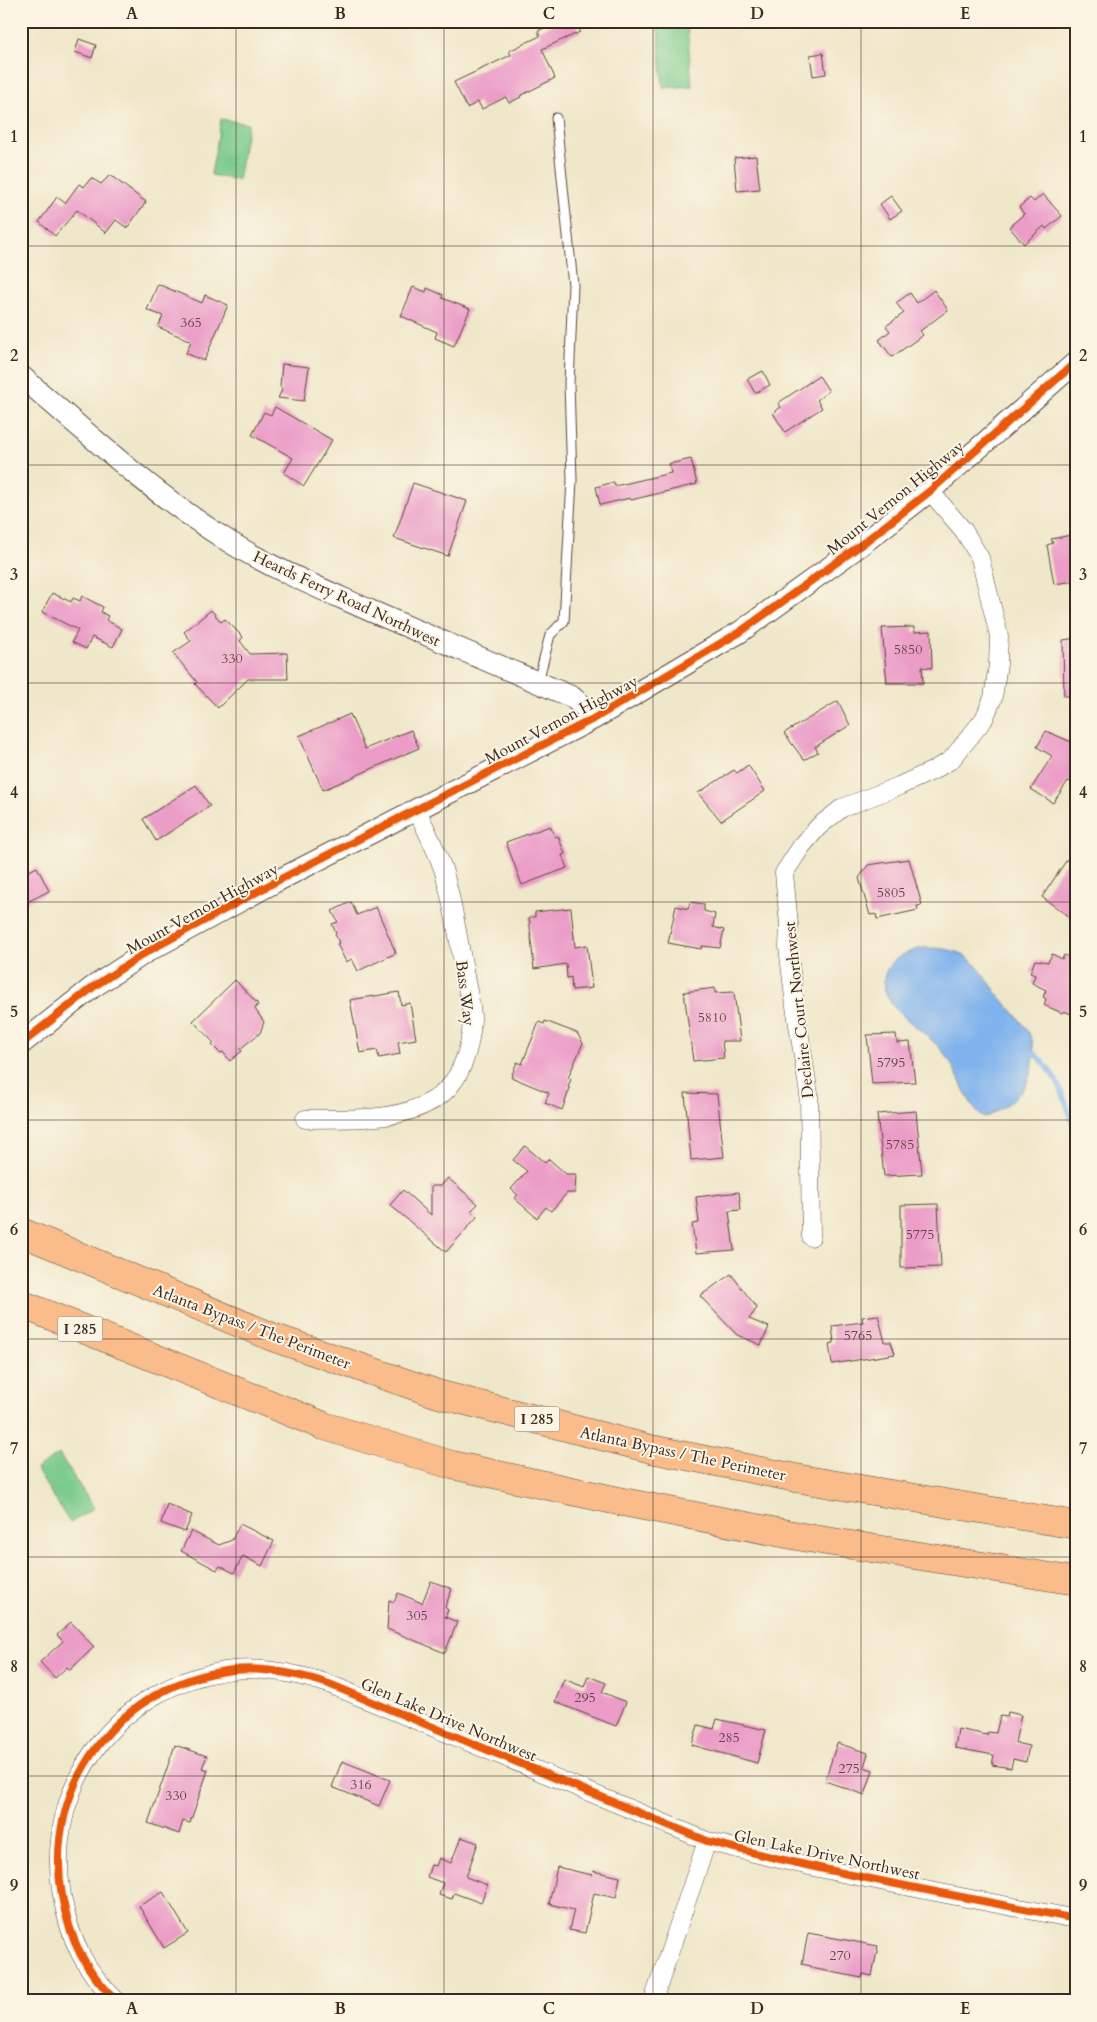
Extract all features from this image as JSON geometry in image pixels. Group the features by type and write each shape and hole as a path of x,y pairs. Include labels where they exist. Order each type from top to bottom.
{"highway":[{"name":"Atlanta Bypass / The Perimeter","path":"21,1232 274,1338 438,1394 651,1449 801,1479 1076,1525"},
{"name":"I 285","path":"21,1304 324,1426 452,1465 623,1502 799,1536 1076,1581"}],"street":[{"name":"Mount Vernon Highway","path":"21,1044 93,987 148,951 273,883 593,719 740,632 862,544 930,490 1076,362"},
{"name":"Heards Ferry Road Northwest","path":"21,376 134,472 176,505 228,541 314,586 572,697 584,707 593,719"},
{"name":"Declaire Court Northwest","path":"812,1237 809,1094 788,947 789,925 784,873 801,847 818,827 842,808 899,786 951,760 984,719 993,698 998,664 999,636 980,558 964,530 930,490"},
{"name":"Bass Way","path":"305,1118 389,1116 405,1113 436,1098 458,1075 464,1062 469,1045 472,1016 459,943 443,870 417,810"},
{"name":"Glen Lake Drive Northwest","path":"117,2001 85,1964 67,1924 59,1878 58,1852 66,1806 74,1784 85,1764 112,1727 130,1712 166,1689 209,1674 233,1670 254,1669 296,1674 329,1684 706,1841 765,1857 857,1877 1076,1919"},
{"path":"653,2001 706,1841"}],"lane":[{"path":"538,682 550,635 564,621 572,480 569,384 573,285 556,118"}],"green space":[{"path":"687,25 692,86 663,88 658,27"},
{"path":"221,119 248,124 238,180 211,175"},
{"path":"59,1454 94,1508 70,1523 36,1469"}],"water":[{"path":"923,948 939,948 952,951 962,954 970,960 1021,1021 1031,1037 1034,1051 1032,1067 1027,1082 1019,1094 1001,1109 988,1116 983,1117 973,1107 948,1058 929,1038 895,1008 886,994 885,976 891,964 902,955"}],"building":[{"path":"559,21 576,21 580,32 542,49 555,78 509,103 506,97 482,109 478,102 467,108 454,82 511,55 509,51 540,36 538,31"},
{"path":"79,39 96,45 92,58 75,52"},
{"path":"823,53 826,74 813,76 810,55"},
{"path":"756,156 760,189 737,191 734,158"},
{"path":"110,175 146,202 127,228 116,220 106,233 77,210 55,236 39,222 57,197 65,203 79,184 84,187 91,178 101,184"},
{"path":"1043,194 1062,216 1046,229 1044,226 1024,244 1009,227 1024,214 1019,207 1030,198 1034,202"},
{"path":"891,196 902,211 890,219 880,204"},
{"path":"158,284 202,303 205,295 228,305 204,361 186,353 191,341 158,327 163,316 147,310"},
{"path":"413,287 426,292 427,288 443,295 442,298 470,309 454,346 435,338 437,332 401,316"},
{"path":"934,290 948,310 920,331 923,335 892,357 879,340 890,331 886,326 904,313 896,303 910,293 917,303"},
{"path":"282,364 309,367 304,401 278,398 282,390 280,386"},
{"path":"763,371 770,385 755,393 747,379"},
{"path":"819,376 829,391 817,400 822,408 785,432 773,413 781,407 778,403"},
{"path":"275,407 332,440 304,486 284,473 293,458 252,435 264,412 271,415"},
{"path":"691,459 697,484 631,500 630,498 600,505 596,487 614,482 615,486 671,473 669,464"},
{"path":"413,483 467,501 448,556 394,538"},
{"path":"1076,534 1076,581 1054,584 1047,545 1053,543 1051,539"},
{"path":"52,593 71,602 73,598 80,601 82,596 103,607 101,612 108,616 106,620 122,629 113,647 92,637 86,649 72,642 78,630 42,612"},
{"path":"211,610 221,622 225,619 243,637 240,641 250,654 287,653 288,679 248,679 218,708 195,684 197,682 173,653 191,641 184,632"},
{"path":"914,627 914,632 931,631 932,668 922,667 923,683 887,683 882,628"},
{"path":"1076,638 1076,696 1064,696 1063,640"},
{"path":"838,701 850,725 815,747 818,752 804,760 784,733"},
{"path":"350,714 365,749 411,730 419,748 323,790 299,736"},
{"path":"1046,731 1076,744 1076,785 1068,781 1053,803 1031,789 1052,756 1037,747"},
{"path":"748,765 765,791 721,821 698,793 734,770 737,773"},
{"path":"196,785 210,806 156,841 143,819"},
{"path":"550,826 555,837 558,836 565,854 562,855 567,868 522,885 506,842"},
{"path":"1076,846 1076,922 1042,897"},
{"path":"909,859 922,905 917,906 918,910 877,919 876,914 870,915 859,878 868,865"},
{"path":"37,867 49,891 21,905 21,875"},
{"path":"351,902 357,915 376,907 396,953 358,971 352,959 346,962 337,944 339,943 332,924 338,922 332,911"},
{"path":"690,902 704,904 704,911 715,914 713,927 724,930 720,948 702,946 701,949 668,943 676,906 688,909"},
{"path":"571,908 575,947 587,945 592,988 572,990 571,977 567,978 566,964 534,969 529,917 535,917 535,912"},
{"path":"1052,954 1062,959 1064,955 1076,960 1076,1016 1064,1011 1062,1013 1044,1005 1046,999 1043,997 1046,990 1032,983 1035,975 1030,973 1035,960 1048,962"},
{"path":"235,980 258,1004 255,1009 264,1022 260,1033 240,1049 242,1051 230,1061 223,1052 220,1053 212,1045 214,1043 193,1021"},
{"path":"715,988 715,993 734,992 740,1041 722,1041 724,1058 693,1061 684,992"},
{"path":"399,992 401,1005 410,1003 416,1039 398,1042 400,1054 379,1058 377,1050 360,1053 350,1000"},
{"path":"545,1021 577,1033 583,1043 568,1078 571,1079 568,1087 570,1088 562,1110 545,1103 549,1093 511,1077 517,1062 522,1064 539,1022 544,1024"},
{"path":"896,1034 897,1043 910,1042 915,1082 872,1084 867,1035"},
{"path":"685,1093 717,1094 724,1157 691,1160"},
{"path":"916,1111 922,1174 884,1176 877,1114"},
{"path":"525,1146 545,1163 549,1159 566,1174 576,1174 575,1193 567,1193 551,1211 546,1207 537,1218 514,1198 518,1195 511,1189 527,1171 513,1160"},
{"path":"448,1178 478,1204 471,1211 477,1217 446,1252 390,1205 403,1190 431,1215 431,1186 441,1186"},
{"path":"739,1192 741,1210 729,1211 734,1250 696,1253 692,1224 699,1223 696,1197"},
{"path":"938,1204 941,1267 901,1268 901,1205"},
{"path":"731,1274 757,1308 749,1319 769,1327 761,1345 737,1335 700,1296"},
{"path":"878,1315 885,1342 891,1342 895,1354 832,1364 829,1344 834,1343 832,1326 863,1322 862,1317"},
{"path":"167,1504 192,1515 185,1532 161,1523"},
{"path":"240,1524 274,1541 262,1566 243,1556 234,1573 220,1566 217,1570 181,1551 191,1531 219,1545 232,1540"},
{"path":"431,1581 452,1589 445,1607 448,1610 445,1617 457,1622 445,1653 387,1629 389,1600 394,1602 398,1593 422,1603"},
{"path":"71,1622 94,1647 70,1670 67,1667 55,1678 40,1662 63,1641 57,1635"},
{"path":"588,1676 606,1683 602,1692 626,1702 616,1726 555,1702 564,1679 584,1687"},
{"path":"1008,1712 1021,1715 1015,1743 1029,1746 1026,1762 1013,1759 1011,1768 992,1765 994,1755 955,1748 958,1729 987,1735 988,1732 996,1733 1000,1716 1007,1717"},
{"path":"717,1719 766,1730 757,1763 692,1745 698,1725 714,1729"},
{"path":"837,1743 868,1753 864,1767 873,1770 865,1795 825,1781"},
{"path":"175,1745 207,1756 202,1768 208,1770 190,1823 183,1821 179,1834 148,1823"},
{"path":"342,1761 390,1780 379,1806 332,1787"},
{"path":"461,1837 478,1843 466,1877 487,1885 481,1903 454,1893 452,1899 439,1895 443,1883 427,1877 431,1865 436,1866 439,1858 451,1863"},
{"path":"557,1867 592,1875 593,1871 620,1877 616,1898 594,1893 585,1933 569,1930 574,1910 549,1904"},
{"path":"163,1892 188,1933 164,1948 139,1906"},
{"path":"808,1933 878,1946 872,1976 863,1974 862,1978 811,1968 811,1966 802,1964"}],"waterway":[{"path":"1034,1053 1057,1081 1070,1114 1076,1138"}],"cycle path":[{"path":"21,1044 93,987 148,951 273,883 593,719 740,632 862,544 930,491 1076,362"},
{"path":"117,2001 87,1966 69,1927 62,1896 59,1855 64,1815 78,1779 98,1746 124,1718 156,1695 192,1679 233,1670 282,1672 329,1684 707,1841 844,1873 1076,1919"}]}
